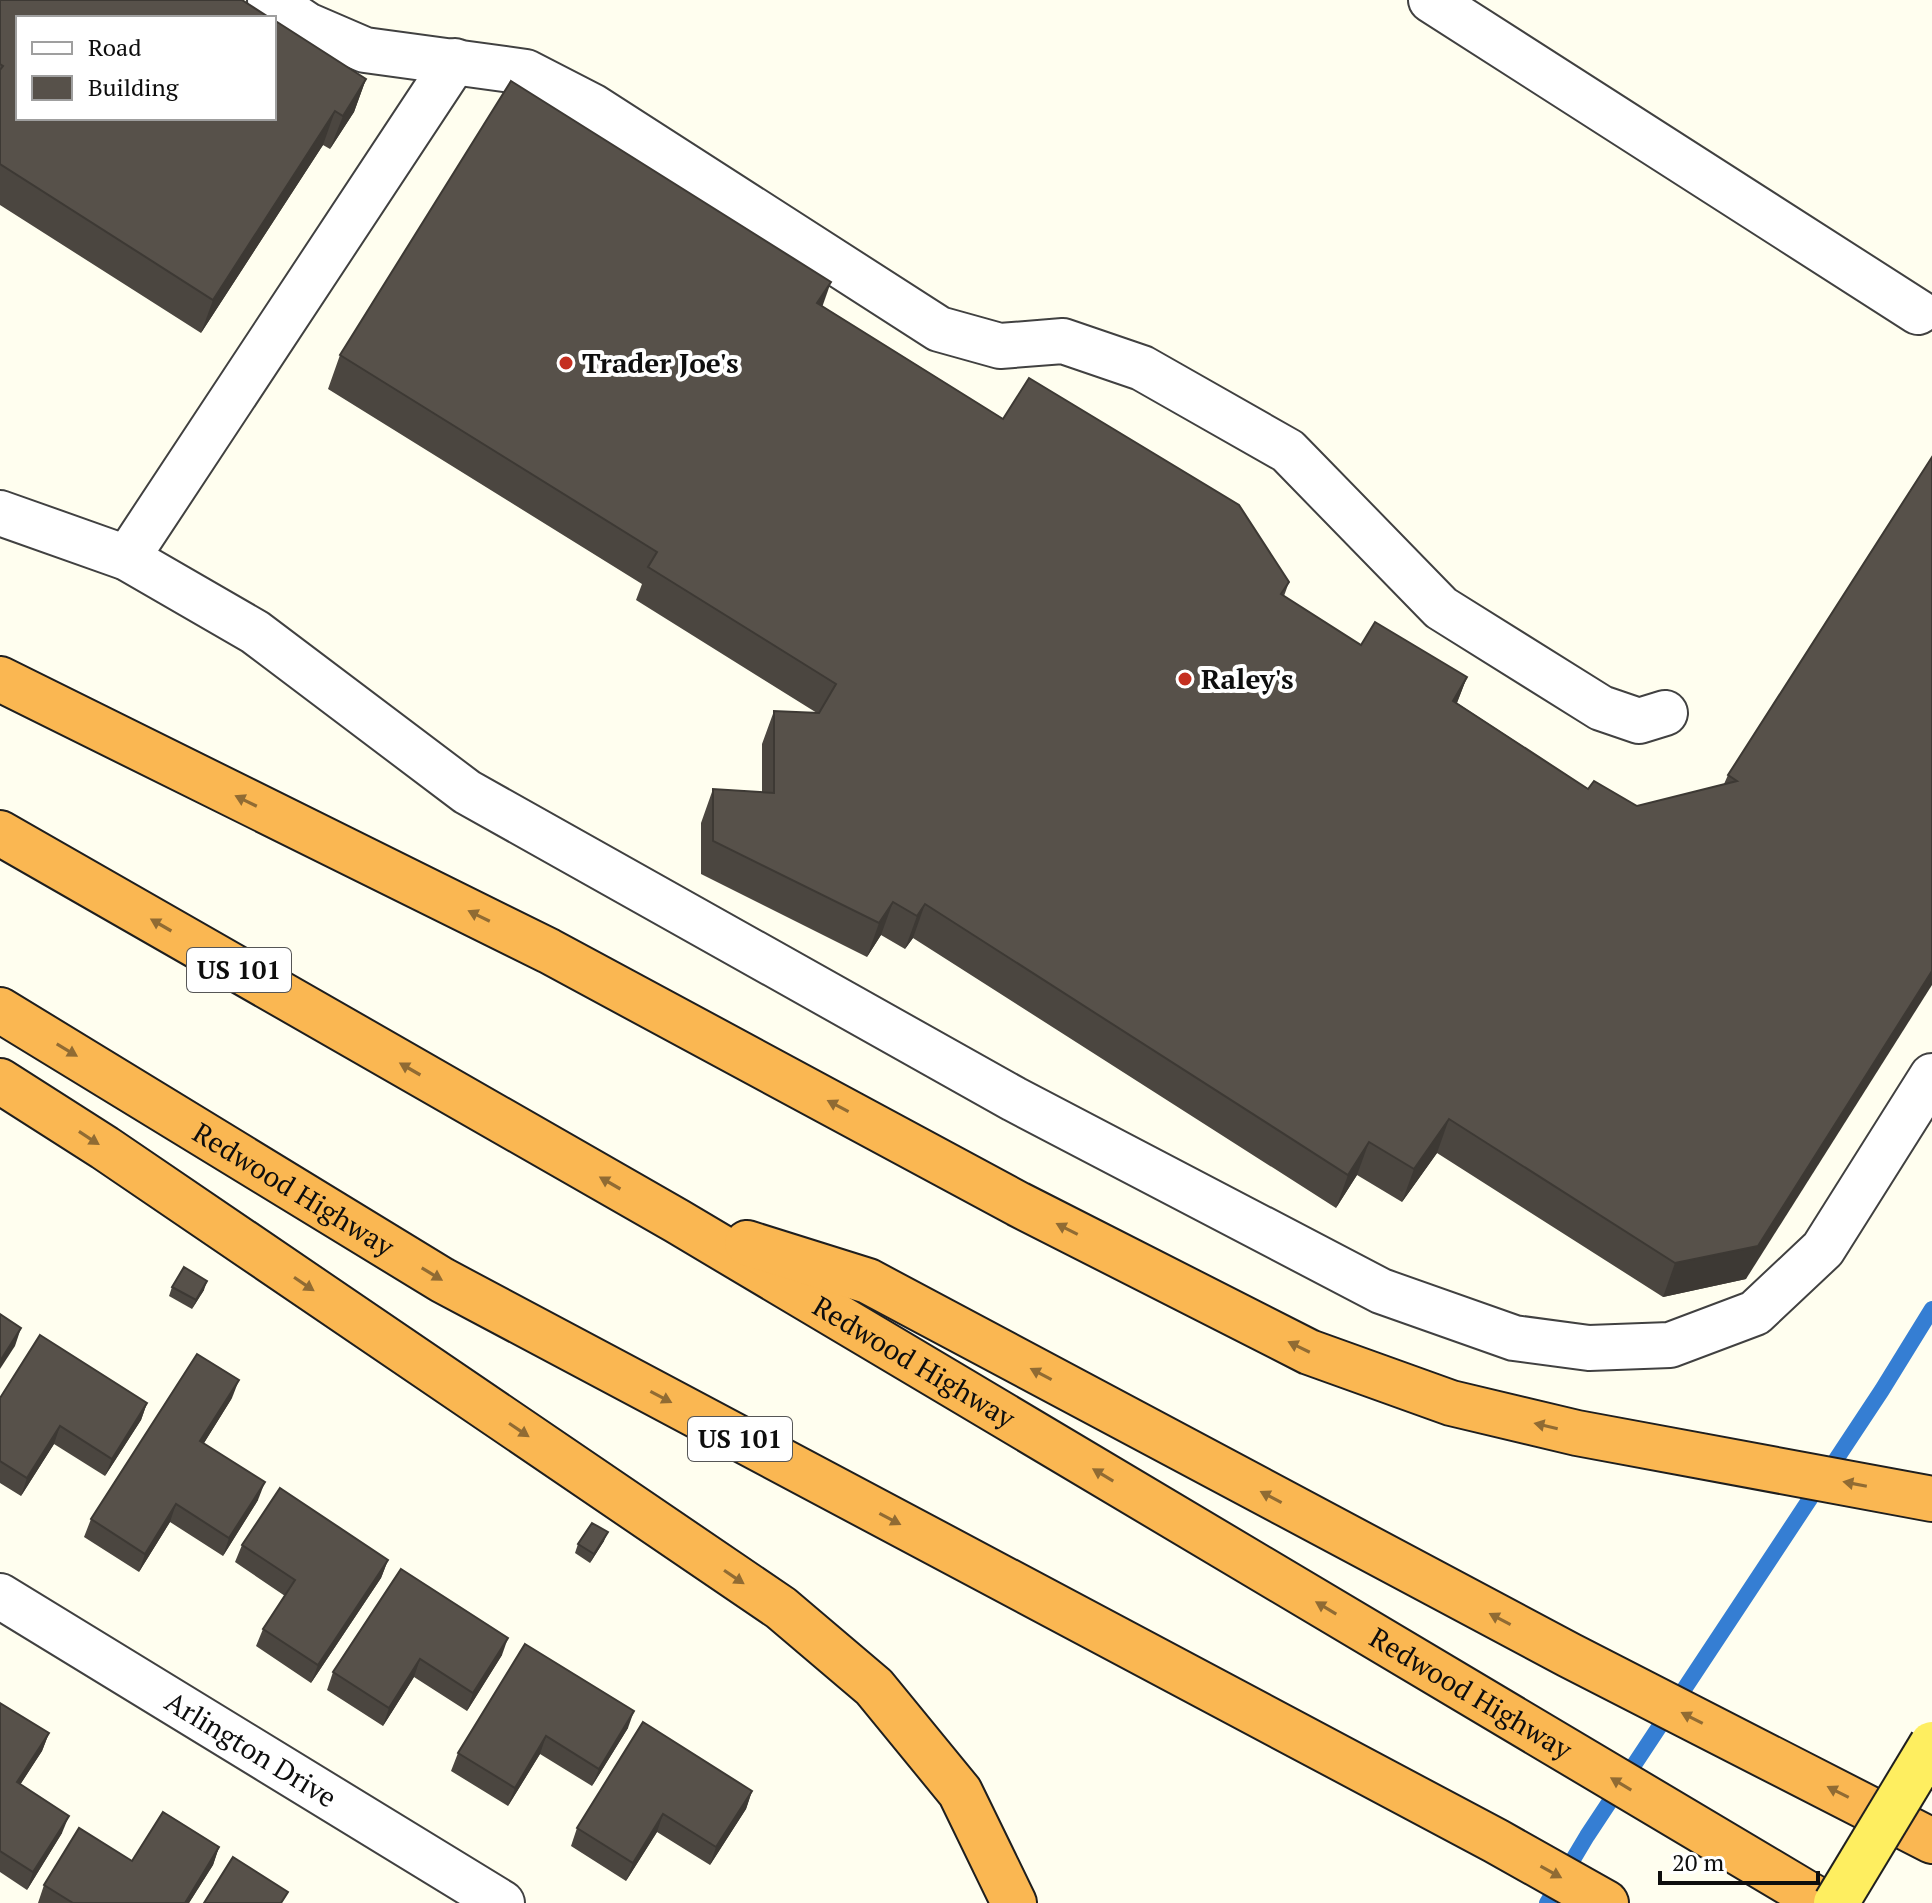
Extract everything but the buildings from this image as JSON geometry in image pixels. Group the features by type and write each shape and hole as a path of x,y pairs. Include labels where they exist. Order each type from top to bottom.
{"highway":[{"path":"0,679 549,951 1018,1204 1309,1352 1451,1403 1622,1443 1932,1499"},
{"name":"Redwood Highway","path":"0,833 677,1221 1823,1903"},
{"name":"Redwood Highway","path":"0,1010 442,1280 1496,1841 1606,1903"},
{"path":"0,1081 105,1148 781,1608 874,1687 960,1792 1014,1903"},
{"path":"677,1221 868,1281 1569,1655 1932,1841"}],"main road":[{"path":"1836,1903 1932,1744"}],"street":[{"path":"270,0 307,25 365,50 526,72 592,106 939,329 1000,346 1063,341 1142,368 1288,451 1441,608 1601,708 1639,721 1665,713"},
{"path":"1431,0 1918,312"},
{"path":"127,558 455,61"},
{"path":"0,513 127,558 255,632 467,792 1028,1106 1381,1291 1514,1338 1589,1348 1670,1345 1755,1313 1823,1249 1932,1076"},
{"name":"Arlington Drive","path":"0,1596 502,1903"}],"waterway":[{"path":"1547,1903 1587,1836 1882,1390 1932,1309"}],"place":[{"name":"Trader Joe's","path":"566,363"},
{"name":"Raley's","path":"1185,679"}]}
